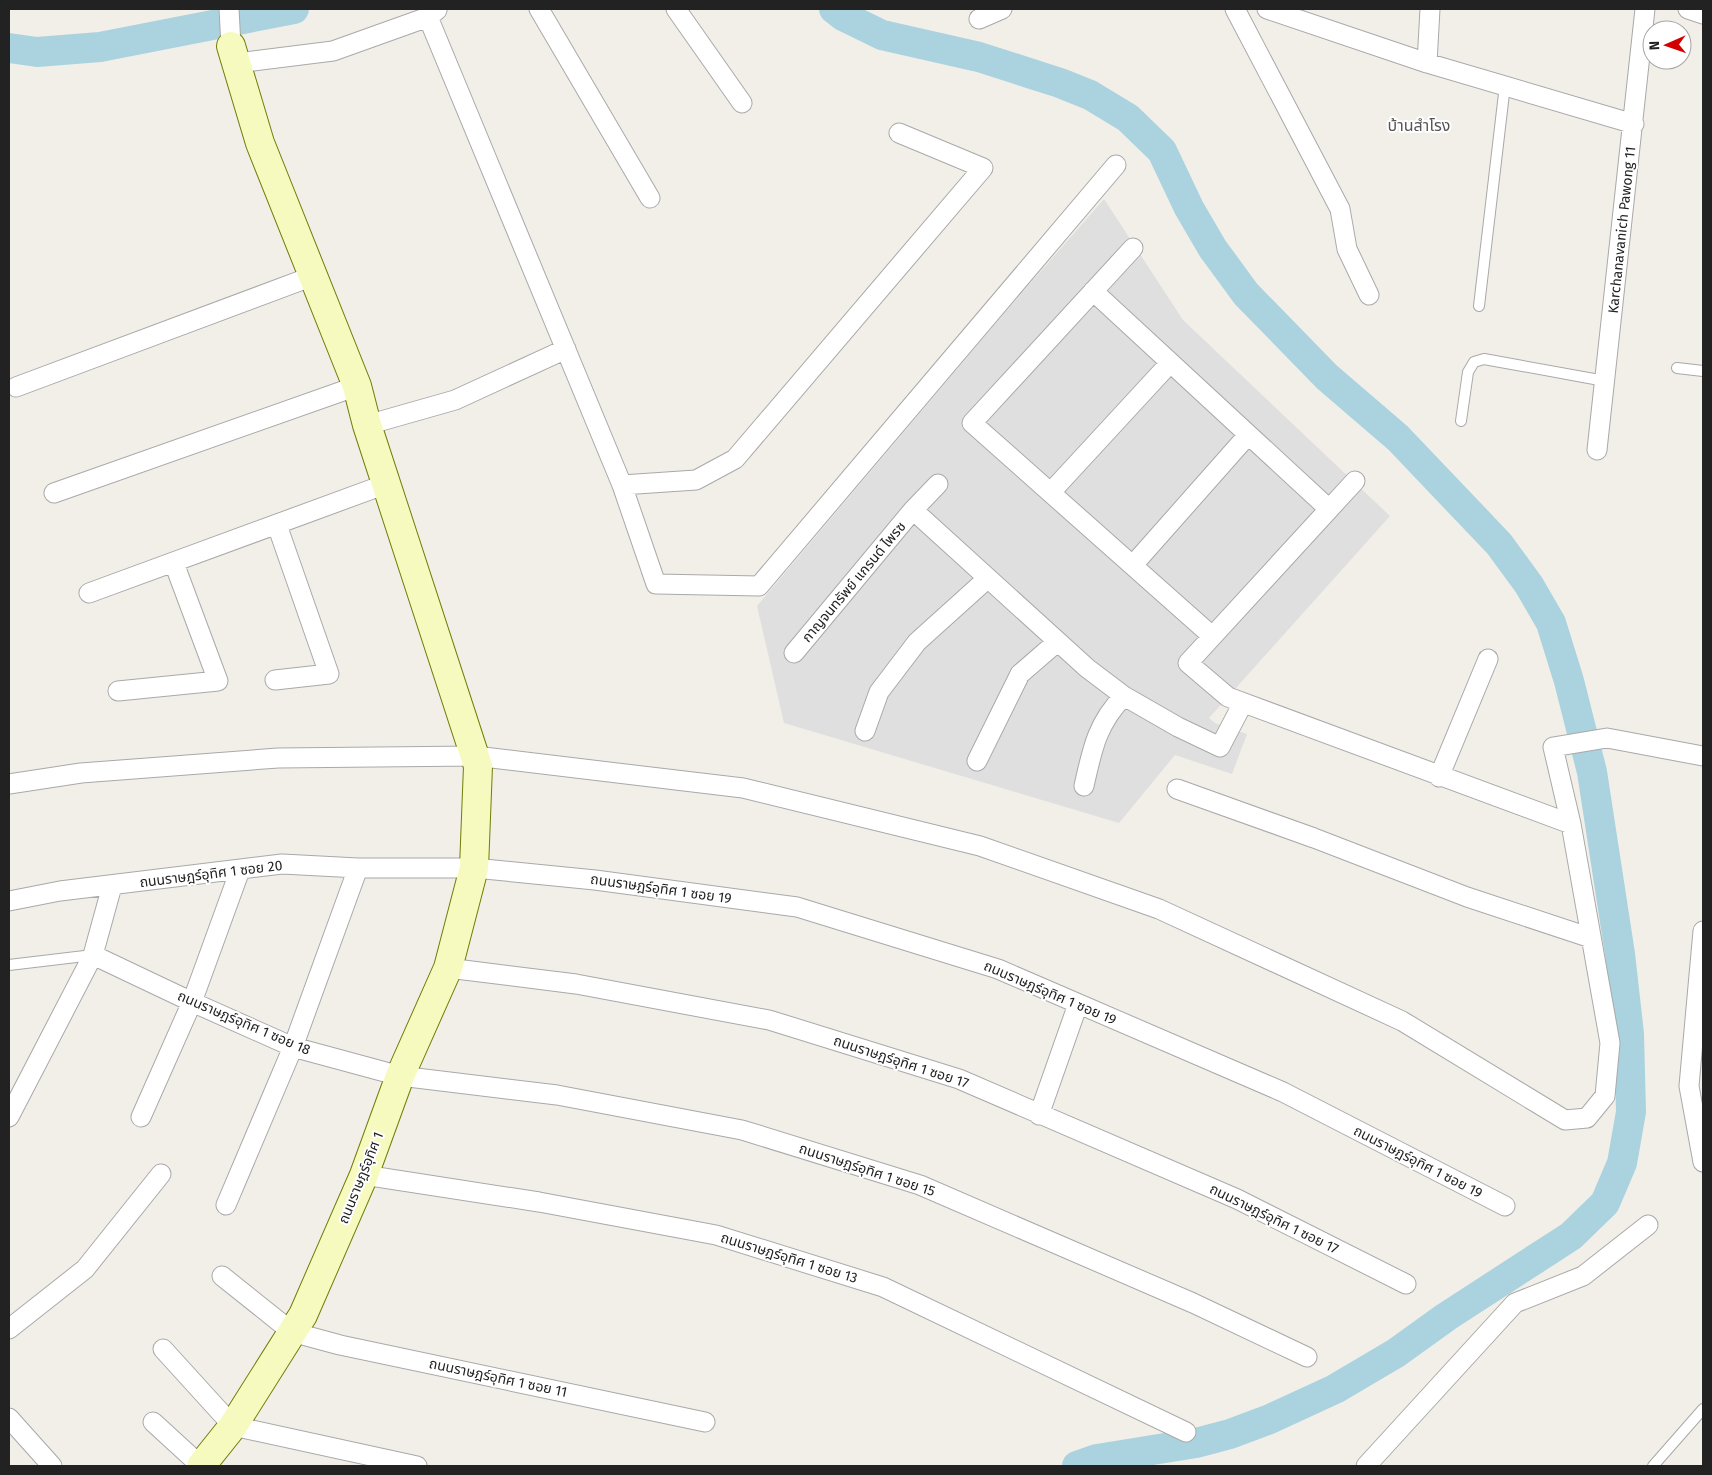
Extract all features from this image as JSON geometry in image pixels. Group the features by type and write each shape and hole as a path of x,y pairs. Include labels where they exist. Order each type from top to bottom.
{"street":[{"path":"229,9 234,55 333,51 433,13 566,350 622,485 656,584 759,586 1116,165"},
{"path":"539,9 650,198"},
{"path":"676,9 742,103"},
{"path":"979,19 1002,9"},
{"path":"1236,9 1340,209 1347,249 1369,295"},
{"path":"1267,9 1427,63 1634,124"},
{"path":"1427,63 1430,9"},
{"name":"Karchanavanich Pawong 11","path":"1597,450 1634,124 1645,9"},
{"path":"1688,9 1703,14"},
{"name":"ถนนราษฎร์อุทิศ 1","path":"201,1466 234,1426 302,1315 364,1175 400,1076 448,968 474,868 478,766 367,425 357,386 260,143 234,55"},
{"path":"622,485 696,480 735,459 982,168 899,133"},
{"path":"1133,248 972,423 1212,636"},
{"path":"16,387 312,276"},
{"path":"1093,291 1329,509"},
{"path":"367,425 455,400 566,350"},
{"path":"1050,492 1170,363"},
{"path":"54,493 357,386"},
{"path":"1132,565 1248,434"},
{"path":"1355,481 1188,663 1228,697 1439,777 1571,824"},
{"path":"89,593 386,484"},
{"name":"กาญจนทรัพย์ แกรนด์ ไพรซ","path":"794,654 913,510 938,484"},
{"name":"กาญจนทรัพย์ แกรนด์ ไพรซ","path":"913,510 1086,668 1124,696 1178,727 1220,747 1243,703"},
{"path":"275,680 329,674 277,525"},
{"path":"118,691 218,681 174,563"},
{"path":"865,731 879,692 917,642 988,578"},
{"path":"978,761 1020,674 1057,642"},
{"path":"1439,777 1488,659"},
{"path":"1084,786 1094,743 1110,710 1124,696"},
{"path":"9,784 81,773 278,758 474,756 743,788 980,846 1159,909 1402,1021 1565,1120 1587,1118 1605,1096 1610,1043 1571,824 1553,747 1607,738 1703,756"},
{"path":"1177,789 1314,838 1467,897 1591,938"},
{"name":"ถนนราษฎร์อุทิศ 1 ซอย 20","path":"9,901 60,891 282,864 358,868 474,868"},
{"path":"226,1205 293,1047 358,868"},
{"name":"ถนนราษฎร์อุทิศ 1 ซอย 19","path":"474,868 595,880 796,907 998,969 1283,1092 1504,1206"},
{"path":"141,1117 192,1002 240,870"},
{"path":"9,1117 94,955 112,886"},
{"path":"1703,933 1689,1086 1703,1162"},
{"name":"ถนนราษฎร์อุทิศ 1 ซอย 18","path":"94,955 192,1002 293,1047 400,1076"},
{"name":"ถนนราษฎร์อุทิศ 1 ซอย 17","path":"448,968 576,984 769,1020 959,1079 1237,1199 1406,1284"},
{"path":"1039,1115 1078,1004"},
{"name":"ถนนราษฎร์อุทิศ 1 ซอย 15","path":"400,1076 557,1095 742,1130 920,1185 1193,1303 1307,1357"},
{"path":"9,1329 85,1269 161,1174"},
{"name":"ถนนราษฎร์อุทิศ 1 ซอย 13","path":"364,1175 539,1202 716,1235 883,1287 1186,1432"},
{"path":"1366,1466 1515,1303 1583,1276 1648,1225"},
{"path":"222,1276 292,1332"},
{"name":"ถนนราษฎร์อุทิศ 1 ซอย 11","path":"292,1332 340,1345 705,1422"},
{"path":"163,1349 234,1426 347,1459 417,1466"},
{"path":"9,1418 52,1466"},
{"path":"153,1422 201,1466"}],"lane":[{"path":"1479,306 1505,85"},
{"path":"1462,420 1468,372 1474,362 1484,359 1605,381"},
{"path":"1678,368 1703,371"},
{"path":"9,965 94,955"},
{"path":"1653,1466 1703,1410"}],"shaded area":[{"path":"1104,199 1183,320 1390,516 1209,718 1215,723 1247,734 1232,774 1175,755 1119,823 784,723 757,606 1006,311"}],"waterway":[{"path":"9,48 37,52 100,47 294,9"},
{"path":"834,9 843,16 882,35 979,57 1060,83 1090,95 1128,118 1162,151 1189,208 1213,249 1246,294 1327,377 1398,438 1499,544 1529,585 1551,623 1569,681 1592,772 1620,954 1629,1034 1631,1112 1622,1163 1605,1203 1571,1236 1446,1317 1396,1353 1335,1389 1270,1419 1230,1434 1196,1443 1097,1459 1077,1466"}],"district":[{"name":"บ้านสำโรง","path":"1419,125"}]}
